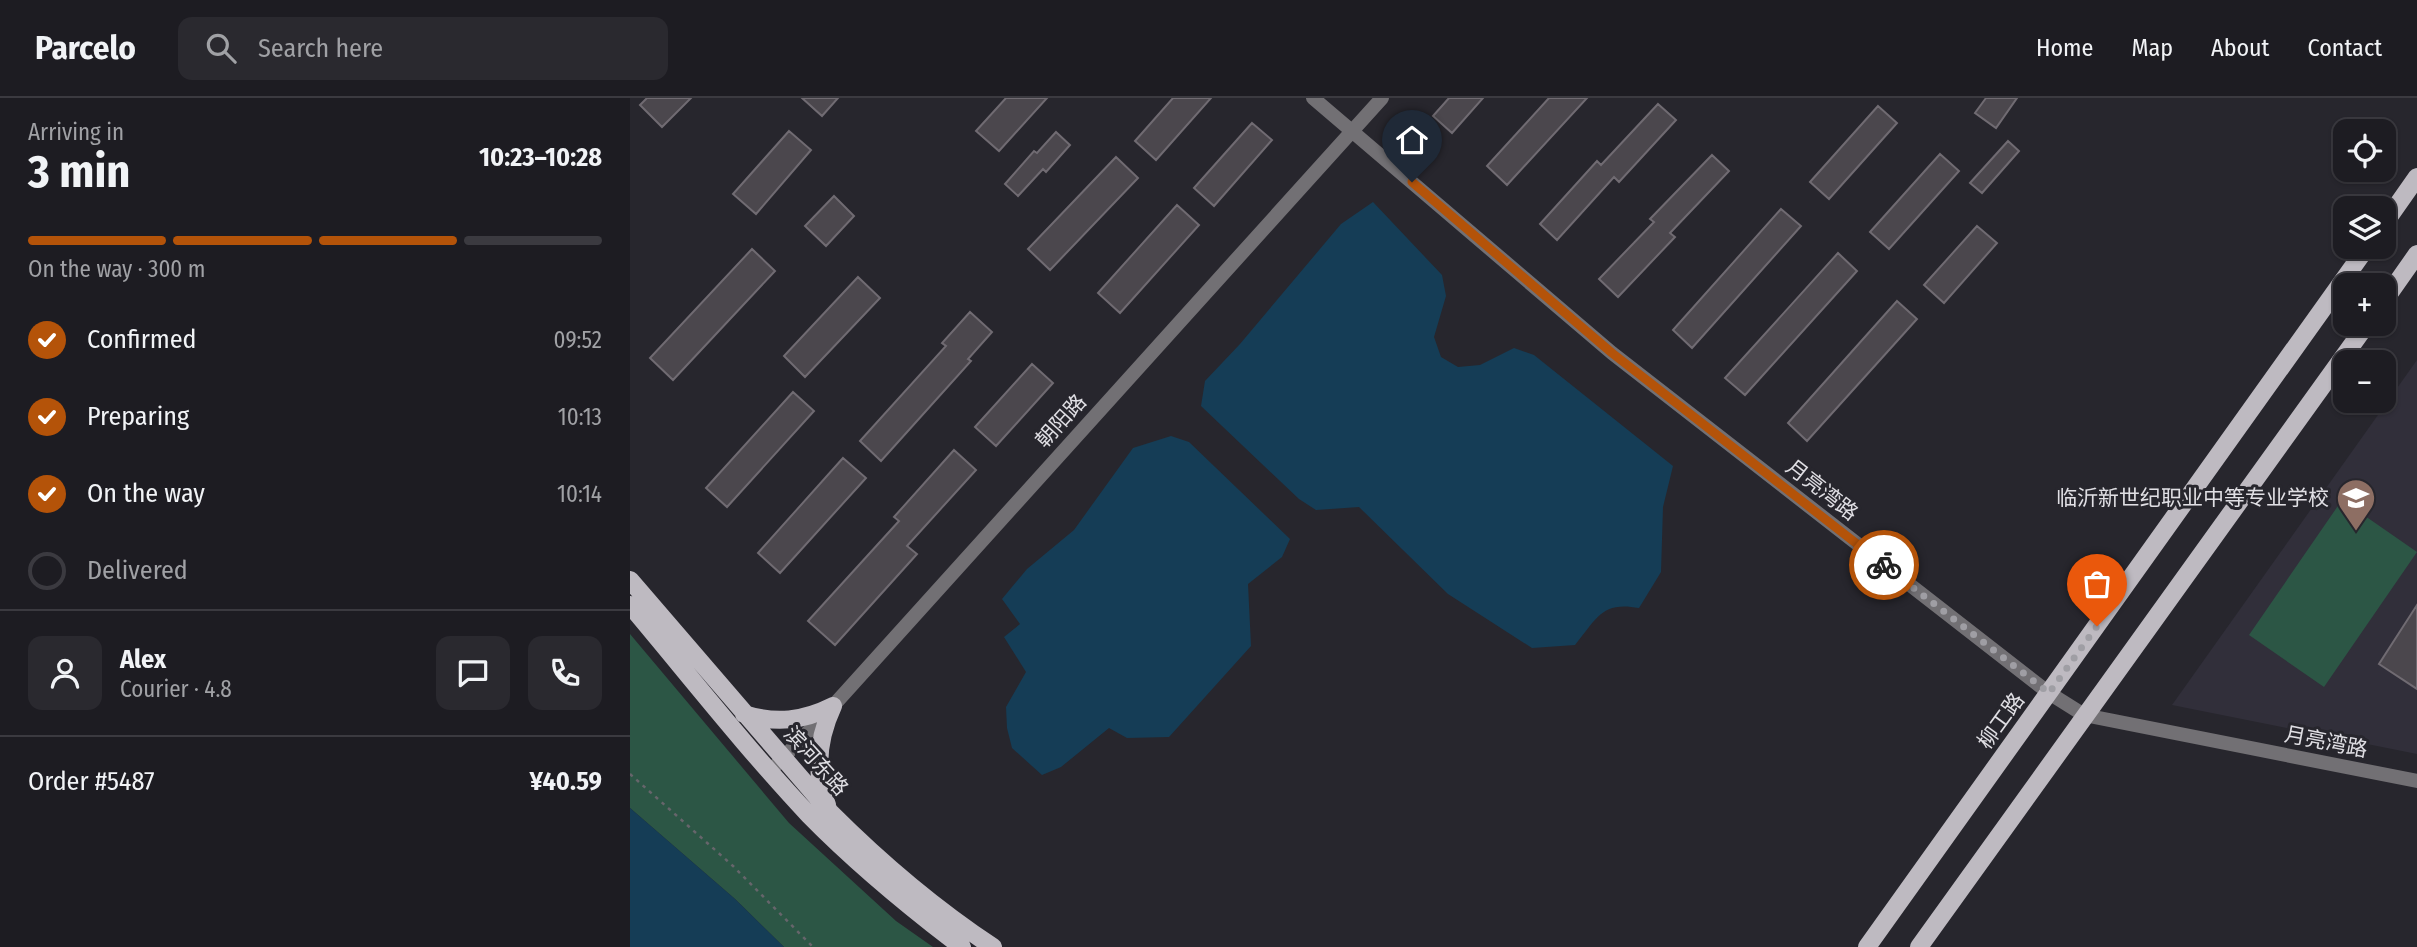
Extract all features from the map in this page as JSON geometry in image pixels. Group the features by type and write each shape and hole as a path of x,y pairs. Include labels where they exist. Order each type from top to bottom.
{"main road":[{"path":"2396,207 2417,177"},
{"path":"2396,284 2417,254"},
{"name":"柳工路","path":"1867,947 2358,259"},
{"path":"1919,947 2358,336"},
{"name":"滨河东路","path":"630,580 744,715 809,815 849,855 962,947"},
{"name":"滨河东路","path":"630,605 730,727 933,905 993,947"},
{"path":"744,715 790,721 805,718 833,706"},
{"path":"830,812 821,786 818,758 823,731 833,706"}],"street":[{"name":"月亮湾路","path":"1313,98 1612,353 2049,693 2084,715 2417,781"},
{"name":"朝阳路","path":"776,765 833,706 1382,98"}],"path":[{"path":"630,774 733,866 813,947"}],"shaded area":[{"name":"临沂新世纪职业中等专业学校","path":"2417,360 2417,754 2172,705 2379,413 2396,413 2396,390"}],"green space":[{"path":"2342,500 2417,552 2324,687 2249,635"},
{"path":"630,634 789,823 896,921 933,947 784,947 735,899 630,808"}],"water":[{"path":"1373,202 1442,275 1446,296 1434,337 1441,357 1458,367 1480,365 1514,348 1534,355 1673,466 1663,507 1661,572 1639,608 1616,607 1601,614 1575,645 1532,648 1448,594 1359,507 1316,510 1299,499 1201,406 1205,381 1240,344 1341,224"},
{"path":"1171,436 1189,442 1290,539 1282,557 1248,584 1251,646 1169,737 1127,738 1109,728 1061,767 1042,775 1012,748 1007,728 1006,707 1026,672 1004,637 1020,624 1002,599 1027,569 1074,530 1133,448"},
{"path":"630,808 735,899 784,947 630,947"}],"building":[{"path":"647,98 691,98 662,127 640,105"},
{"path":"802,98 838,98 822,116"},
{"path":"1006,98 1047,98 999,151 976,131"},
{"path":"1173,98 1211,98 1156,160 1135,141"},
{"path":"1449,98 1483,98 1452,133 1433,116"},
{"path":"1549,98 1587,98 1507,185 1487,166"},
{"path":"1986,98 2017,98 1996,128 1975,113"},
{"path":"1658,104 1676,120 1619,182 1614,177 1557,240 1540,224 1597,161 1601,165"},
{"path":"1878,106 1897,123 1829,199 1810,182"},
{"path":"1252,123 1272,140 1214,206 1194,188"},
{"path":"789,131 811,150 756,214 733,194"},
{"path":"1056,132 1070,145 1046,172 1043,169 1018,196 1005,184 1034,151 1037,153"},
{"path":"2008,141 2019,151 1982,193 1970,183"},
{"path":"1940,154 1959,171 1889,249 1870,232"},
{"path":"1712,155 1729,171 1670,233 1675,237 1618,297 1599,279 1654,222 1650,219"},
{"path":"1116,157 1138,178 1050,270 1028,249"},
{"path":"834,196 854,216 826,246 805,226"},
{"path":"1177,205 1199,225 1120,313 1098,293"},
{"path":"1781,209 1801,226 1692,348 1673,330"},
{"path":"1977,226 1997,243 1944,303 1924,285"},
{"path":"752,249 775,271 673,380 650,358"},
{"path":"1838,253 1857,271 1745,395 1725,378"},
{"path":"858,277 880,298 805,377 784,356"},
{"path":"1897,301 1917,319 1807,441 1788,423"},
{"path":"970,312 992,332 968,359 971,361 881,461 860,441 946,346 942,343"},
{"path":"1032,364 1053,383 996,446 975,427"},
{"path":"793,392 814,411 727,507 706,488"},
{"path":"954,450 976,470 907,546 917,554 835,645 808,621 899,521 894,517"},
{"path":"843,458 866,478 780,573 758,553"},
{"path":"2417,605 2417,689 2379,664"}],"way so far":[{"path":"1884,565 2049,693 2097,626"}],"place":[{"name":"临沂新世纪职业中等专业学校","path":"2356,532"}],"route":[{"path":"1412,182 1612,353 1884,565"}]}
